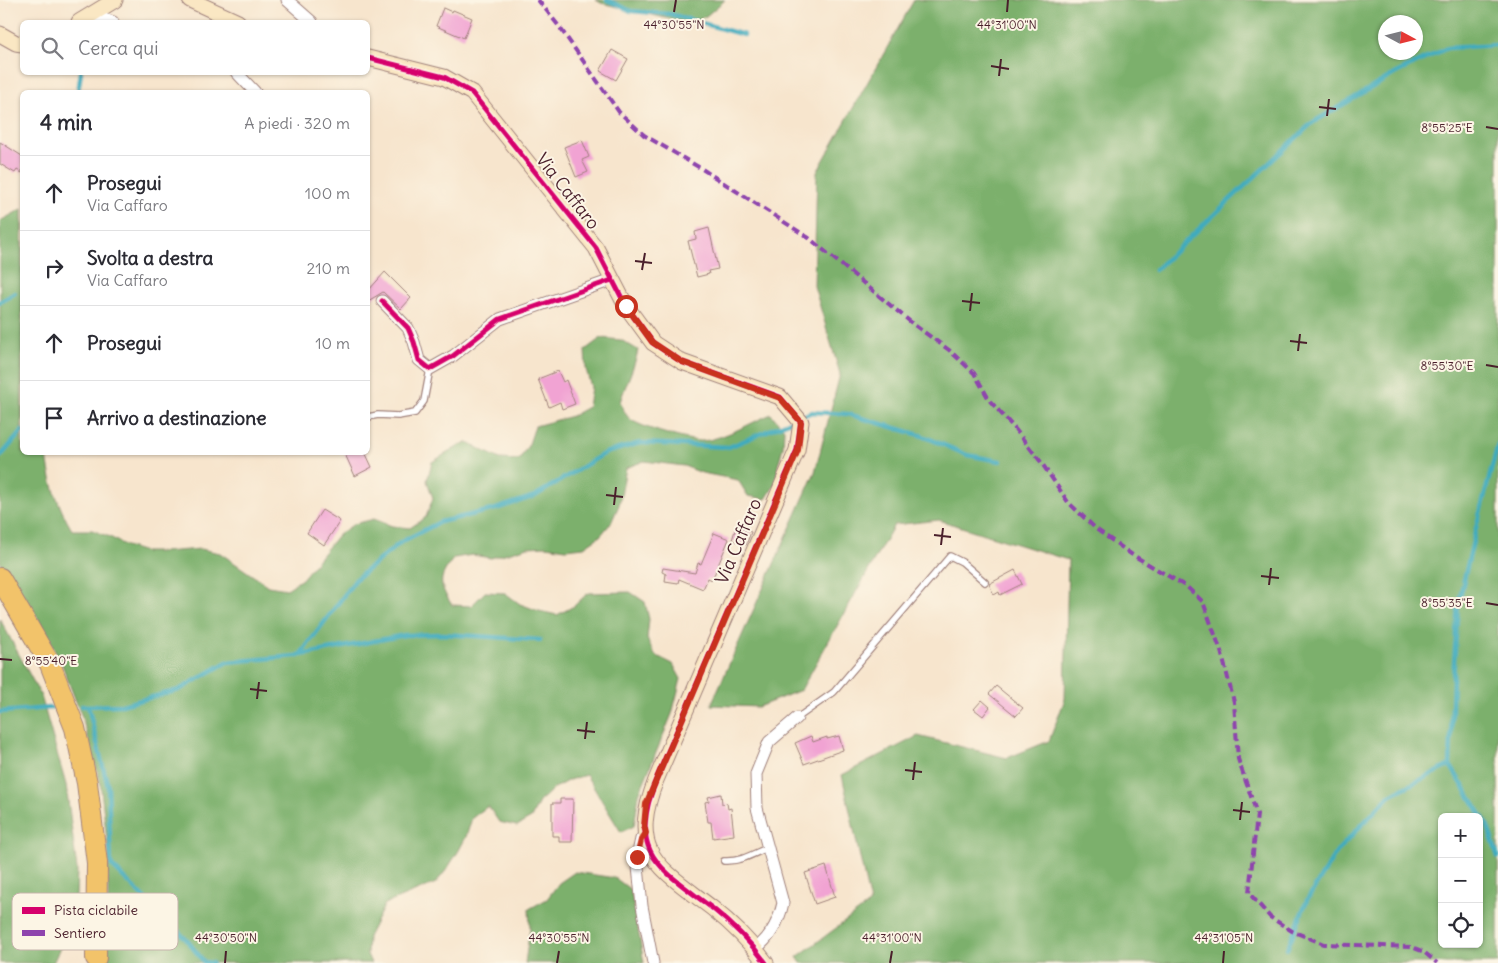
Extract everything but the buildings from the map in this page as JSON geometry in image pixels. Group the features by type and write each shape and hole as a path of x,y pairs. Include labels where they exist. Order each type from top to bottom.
{"highway":[{"path":"0,578 50,664 74,728 87,783 97,863 97,893"},
{"path":"96,950 96,958"}],"street":[{"path":"83,20 114,0"},
{"path":"190,0 234,20"},
{"path":"288,0 310,20"},
{"path":"83,20 101,18 107,20"},
{"path":"0,34 20,43"},
{"name":"Via Caffaro","path":"370,58 444,77 472,93 596,248 626,306 652,342 682,362 780,398 801,422 798,450 646,804 644,826 647,845 654,860 669,876 714,909 766,963"},
{"path":"239,75 254,90"},
{"path":"382,301 408,328 419,360 430,369 453,356 500,319 612,280"},
{"path":"755,950 769,935 784,903 767,848 758,808 756,774 768,742 797,718"},
{"path":"646,833 641,840 637,857 642,906 653,963"}],"lane":[{"path":"370,417 398,416 414,413 424,401 430,369"},
{"path":"797,718 834,692 950,556 962,562 985,582"},
{"path":"724,861 742,859 767,848"}],"green space":[{"path":"596,0 725,0 706,16 687,23 601,3"},
{"path":"914,0 1498,0 1498,963 801,963 797,957 870,903 842,775 918,736 1007,758 1049,741 1065,699 1068,560 939,520 894,525 801,690 758,707 711,705 815,472 840,374 814,286 817,172"},
{"path":"20,210 20,455 47,455 55,493 62,512 72,530 92,530 126,546 145,552 201,549 220,553 268,586 287,589 302,579 338,535 354,524 374,519 392,526 410,528 426,517 433,498 427,481 432,462 466,442 500,459 519,460 529,444 535,426 572,416 588,407 591,387 586,369 585,350 601,338 621,340 638,350 620,402 630,419 635,422 677,437 703,441 729,434 771,414 784,429 783,447 776,483 766,499 748,496 738,480 702,473 684,466 644,461 626,468 619,505 611,523 600,536 584,547 566,549 546,546 528,547 491,558 472,555 454,558 443,576 442,586 452,605 471,606 485,592 505,593 520,604 557,615 574,606 588,593 630,592 645,602 649,619 647,639 655,655 673,664 681,679 672,714 639,794 634,826 621,832 586,775 569,780 553,789 539,802 531,818 517,826 499,822 488,806 472,818 466,837 458,852 436,883 385,904 368,937 367,954 371,963 103,963 105,950 178,950 178,893 108,893 108,850 100,781 82,717 62,665 33,609 0,562 0,221"},
{"path":"0,619 41,696 66,785 77,869 76,893 12,893 12,950 59,950 53,963 0,963"},
{"path":"575,872 615,878 631,890 644,963 525,963 530,928 529,909 547,899 559,883"}],"waterway":[{"path":"607,0 631,11 670,14 744,35"},
{"path":"1155,270 1312,123 1396,73 1447,48 1498,45"},
{"path":"78,90 81,75"},
{"path":"0,302 15,293"},
{"path":"300,655 356,579 401,542 440,522 496,509 535,496 605,453 640,443 729,447 812,412 848,414 923,436 967,455 1000,461"},
{"path":"0,457 20,433"},
{"path":"1498,444 1458,605 1450,765 1487,824 1498,857"},
{"path":"82,706 122,705 179,690 227,662 296,656 405,635 442,634 540,640"},
{"path":"88,706 108,787 111,865 139,893"},
{"path":"0,712 51,708"},
{"path":"1287,949 1307,900 1338,850 1390,795 1450,765"},
{"path":"178,931 204,962 212,963"}],"marked path":[{"path":"538,0 558,25 619,112 644,135 702,169 809,238 913,324 949,350 974,373 990,401 1041,462 1068,502 1096,529 1131,554 1187,587 1203,602 1221,651 1234,702 1238,759 1257,814 1249,893 1270,917 1292,931 1324,944 1412,947 1424,952 1437,963"}],"cycle path":[{"path":"370,58 444,77 472,93 596,248 626,306 653,343 682,362 780,397 801,422 797,450 656,780 648,805 645,825 647,842 653,856 663,869 726,920 766,963"},
{"path":"382,301 408,328 419,360 430,369 453,356 500,319 612,280"}],"route":[{"path":"626,306 652,342 682,362 780,398 801,422 798,450 646,804 644,826 646,833 641,840 637,857"}]}
